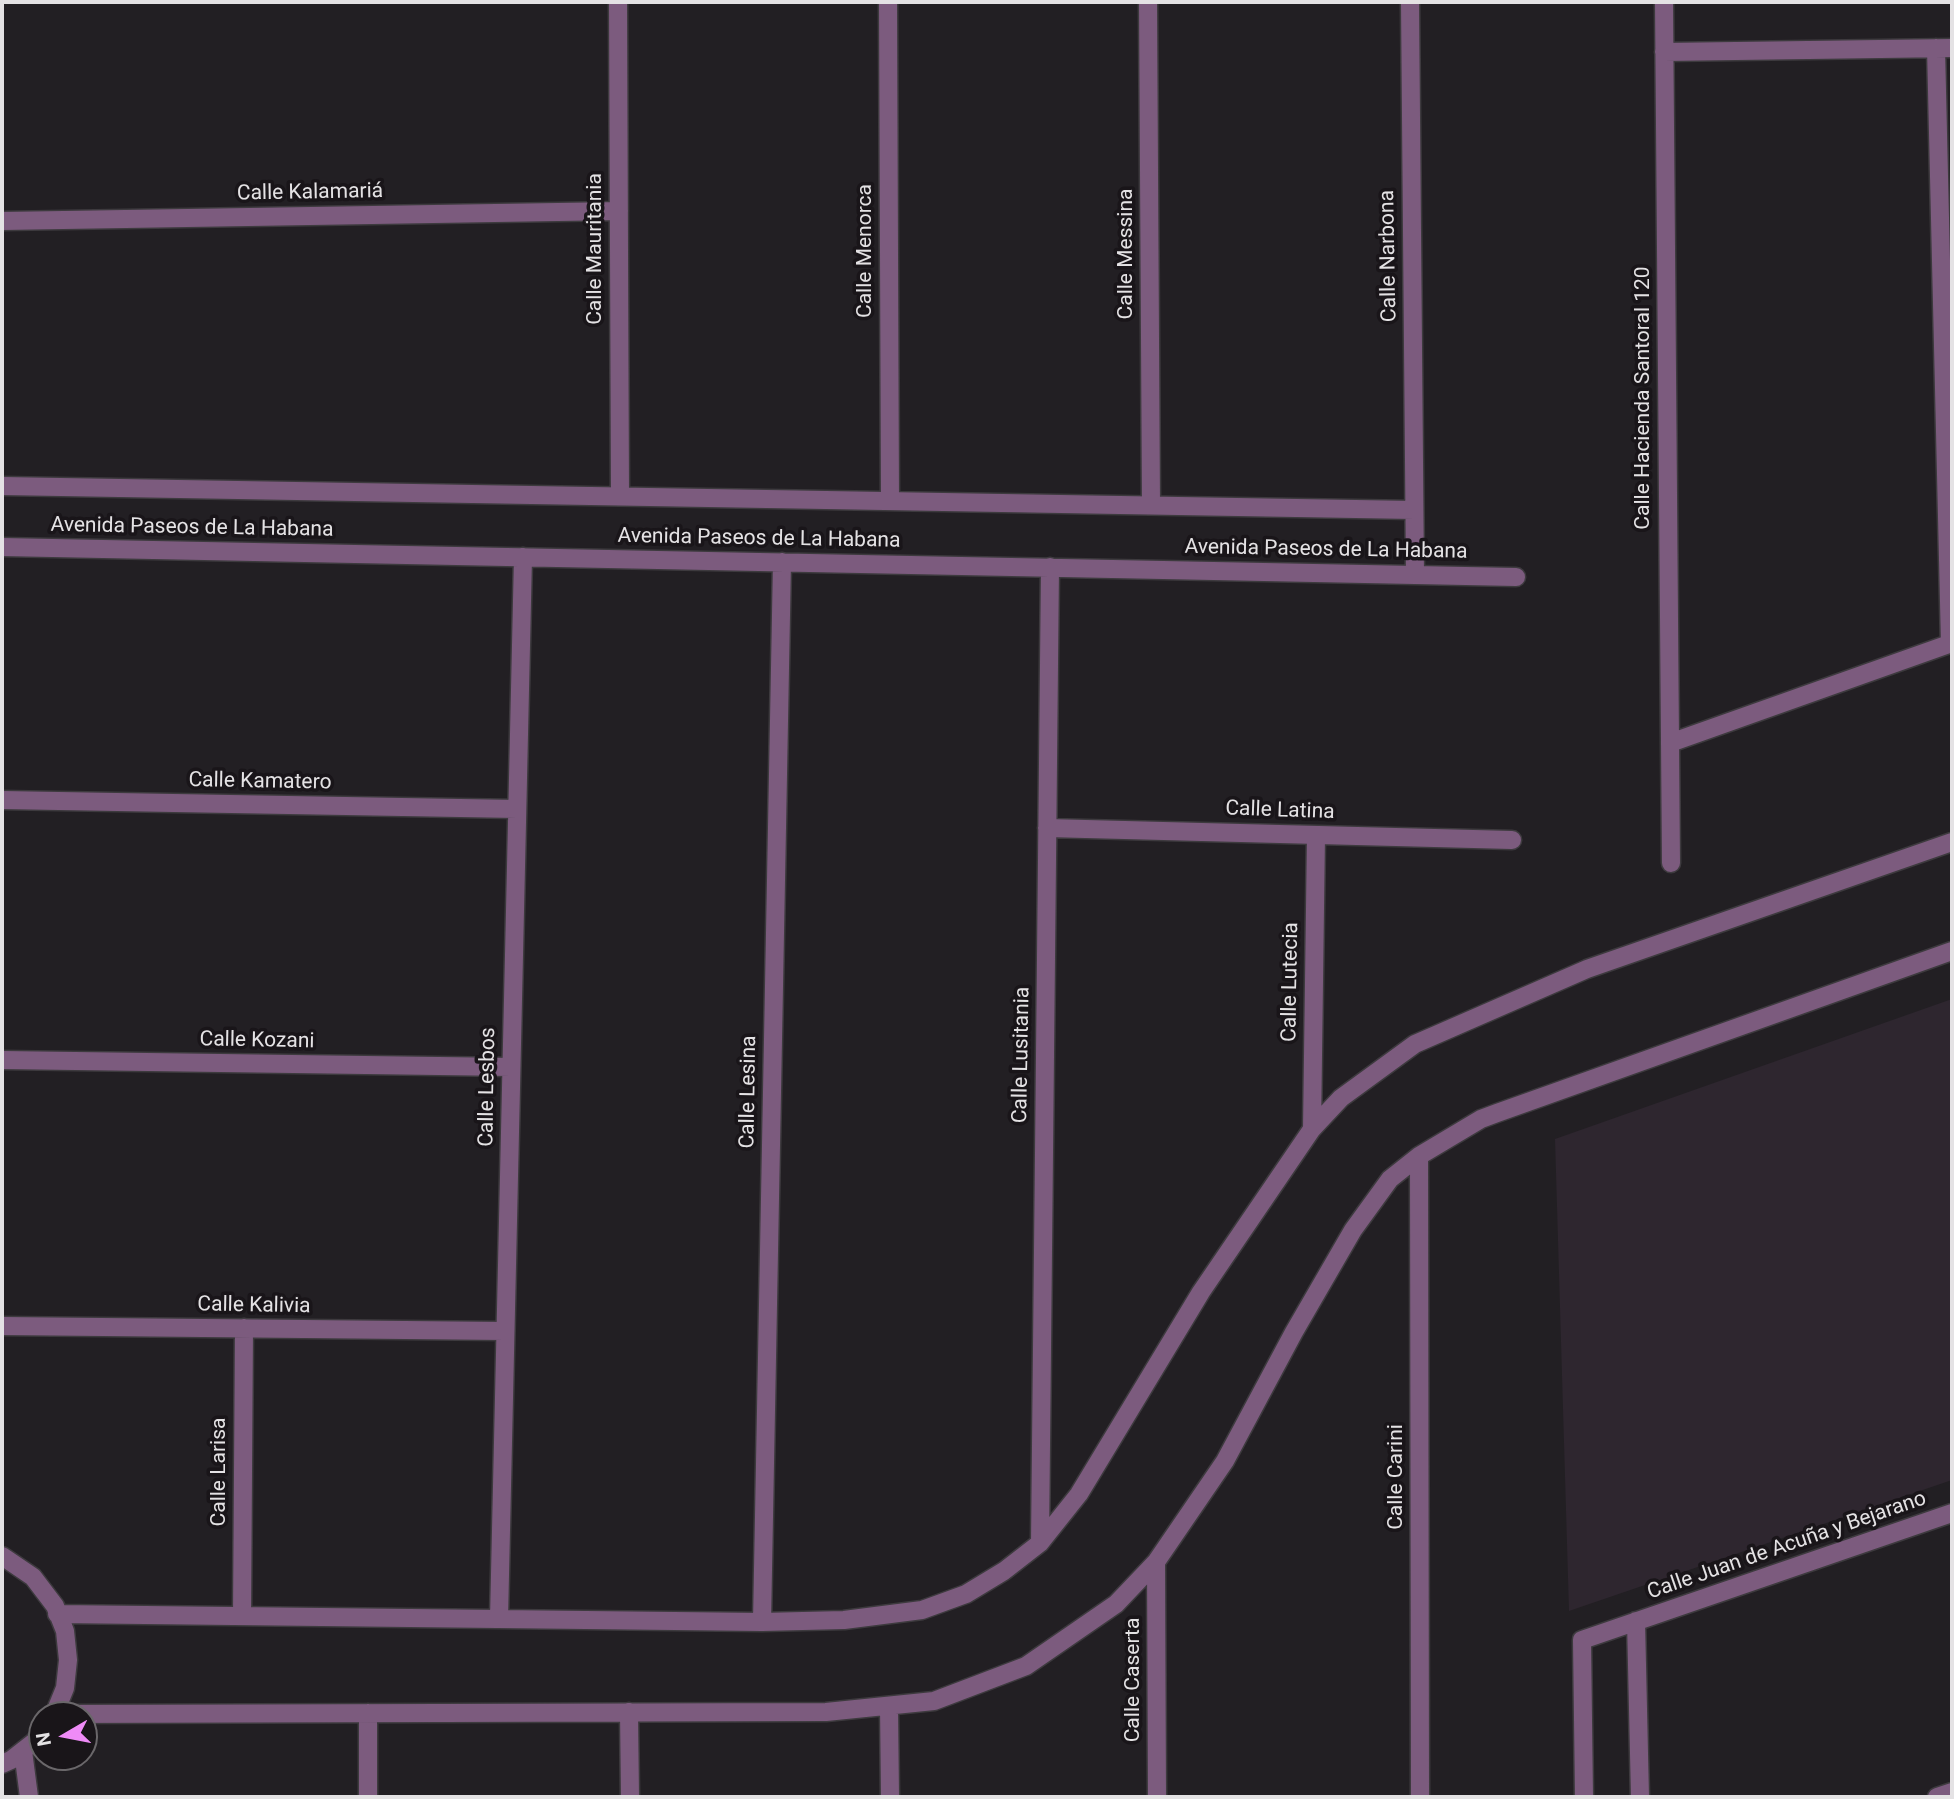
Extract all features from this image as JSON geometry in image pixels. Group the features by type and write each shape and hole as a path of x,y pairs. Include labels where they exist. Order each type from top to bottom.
{"street":[{"name":"Calle Mauritania","path":"618,2 620,496"},
{"name":"Calle Menorca","path":"888,2 890,501"},
{"name":"Calle Messina","path":"1148,2 1151,505"},
{"name":"Calle Narbona","path":"1410,2 1415,575"},
{"name":"Calle Hacienda Santoral 120","path":"1664,2 1671,863"},
{"path":"1664,52 1944,48 1951,643 1670,743"},
{"name":"Calle Kalamariá","path":"2,221 619,211"},
{"name":"Avenida Paseos de La Habana","path":"2,486 1414,510"},
{"name":"Avenida Paseos de La Habana","path":"2,547 1516,577"},
{"name":"Calle Lesbos","path":"499,1619 523,557"},
{"name":"Calle Lesina","path":"762,1622 782,562"},
{"name":"Calle Lusitania","path":"1040,1543 1050,567"},
{"name":"Calle Kamatero","path":"2,800 517,809"},
{"name":"Calle Latina","path":"1047,828 1512,840"},
{"name":"Calle Lutecia","path":"1312,1129 1316,835"},
{"path":"57,1614 762,1622 844,1620 922,1610 966,1594 1004,1571 1040,1543 1079,1494 1200,1292 1312,1129 1341,1098 1415,1044 1587,969 1952,842"},
{"path":"98,1714 826,1712 934,1700 1026,1667 1116,1604 1156,1562 1225,1461 1294,1332 1353,1230 1390,1179 1419,1156 1481,1119 1952,951"},
{"name":"Calle Kozani","path":"2,1060 511,1067"},
{"name":"Calle Carini","path":"1419,1156 1420,1797"},
{"name":"Calle Kalivia","path":"2,1326 505,1331"},
{"name":"Calle Larisa","path":"242,1616 244,1328"},
{"name":"Calle Juan de Acuña y Bejarano","path":"1584,1797 1583,1640 1952,1513"},
{"path":"2,1556 33,1577 55,1606 65,1632 68,1660 65,1688 60,1701"},
{"name":"Calle Caserta","path":"1156,1562 1157,1797"},
{"path":"1636,1621 1640,1797"},
{"path":"889,1706 890,1797"},
{"path":"629,1712 630,1797"},
{"path":"368,1713 368,1797"},
{"path":"2,1764 28,1747"},
{"path":"23,1751 29,1797"},
{"path":"1937,1797 1952,1792"}],"shaded area":[{"path":"1952,999 1952,1480 1569,1611 1555,1139"}]}
